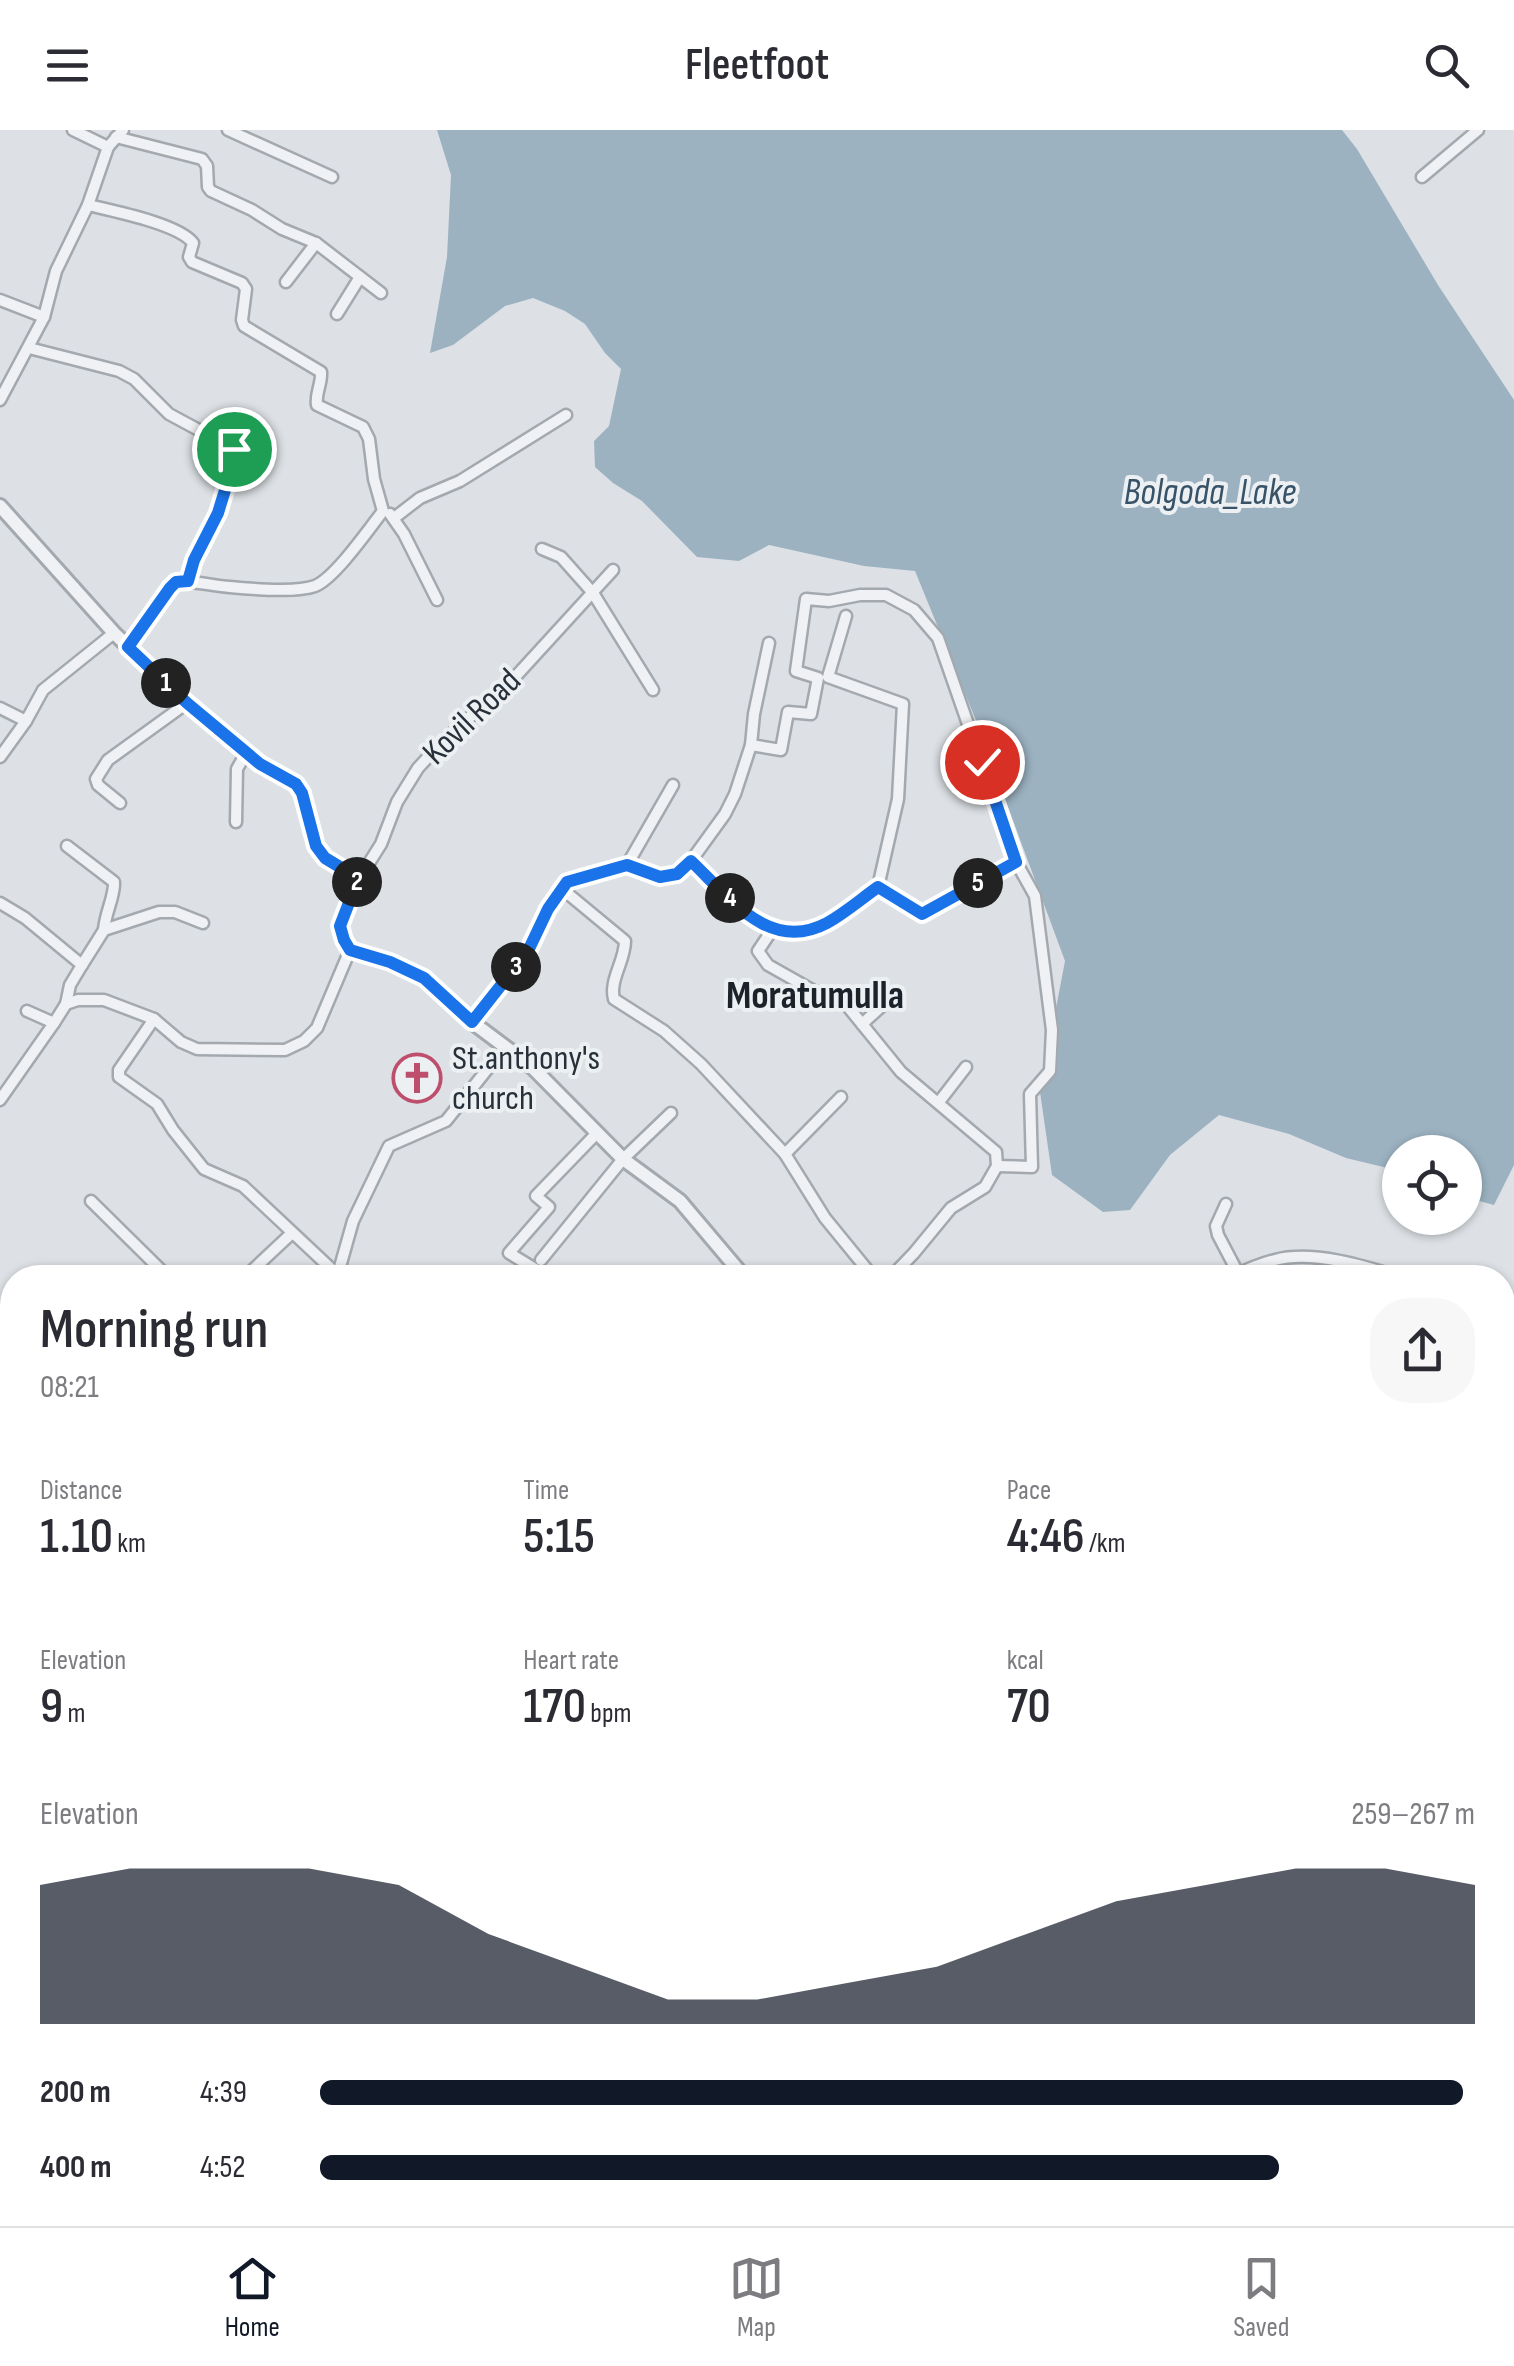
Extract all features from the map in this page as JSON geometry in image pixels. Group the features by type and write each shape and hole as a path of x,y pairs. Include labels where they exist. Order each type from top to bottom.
{"street":[{"path":"72,130 108,147"},
{"path":"228,130 332,177"},
{"path":"1422,177 1478,130"},
{"path":"0,400 44,317 56,271 88,204 108,147 120,133 202,159 211,190 316,243 381,293"},
{"path":"88,204 182,233 193,244 188,257 192,262 242,283 246,289 244,326 321,372 317,405 363,427 383,511"},
{"path":"286,282 316,243"},
{"path":"337,314 360,277"},
{"path":"0,300 44,317"},
{"path":"29,348 119,371 134,379 170,414 234,449 236,454 218,513 188,581"},
{"path":"394,518 420,498 460,482 566,415"},
{"path":"0,506 114,633 187,703 260,764 296,784 316,846 325,858 357,882"},
{"path":"383,511 394,518 438,600"},
{"path":"128,647 176,582 276,589 319,584 383,511"},
{"path":"542,549 561,557 593,593 653,690"},
{"name":"Kovil Road","path":"350,950 340,926 357,882 381,844 397,802 418,768 518,675 614,570"},
{"path":"751,745 780,750 788,712 811,714 818,678 796,671 806,599 829,602 860,595 886,595 914,610 938,638 1016,862 1035,896 1052,1030 1050,1071 1030,1094 1032,1166 997,1166"},
{"path":"691,861 754,920 772,930 808,930 827,923 878,887 898,799 903,704 828,677 846,616"},
{"path":"0,757 44,690 114,633"},
{"path":"472,1022 528,951 548,909 567,882 627,865 660,877 677,874 691,861 730,804 751,745 769,643"},
{"path":"120,803 96,779 108,760 187,703"},
{"path":"0,708 26,721"},
{"path":"236,822 238,769 246,753"},
{"path":"627,865 673,785"},
{"path":"0,1100 66,1004 70,985 104,930 104,914 114,882 67,846"},
{"path":"878,887 922,914 1016,862"},
{"path":"561,888 625,940 612,991 614,999 664,1031 786,1154 824,1218 863,1265"},
{"path":"0,903 25,918 82,965"},
{"path":"104,930 159,912 176,912 202,922"},
{"path":"772,930 758,951 768,965 814,991 840,996 901,1072 996,1152 997,1166 985,1187 951,1208 903,1265"},
{"path":"66,1004 104,1000 154,1019 181,1042 196,1049 285,1050 304,1041 317,1028 350,950 390,962 424,978 472,1022 532,1066 623,1159 680,1201 733,1265"},
{"path":"862,1024 895,994"},
{"path":"27,1011 54,1023"},
{"path":"154,1019 119,1070 120,1077 157,1104 204,1169 243,1186 327,1265"},
{"path":"342,1265 353,1221 389,1146 446,1121 505,1047"},
{"path":"939,1102 966,1068"},
{"path":"786,1154 841,1097"},
{"path":"540,1260 623,1159 671,1113"},
{"path":"529,1265 509,1253 548,1207 536,1196 596,1134"},
{"path":"91,1201 156,1265"},
{"path":"1226,1204 1216,1226 1230,1265"},
{"path":"258,1265 292,1233"},
{"path":"1262,1265 1278,1259 1303,1258 1361,1265"}],"water":[{"name":"Bolgoda_Lake","path":"437,130 1342,130 1514,400 1514,1165 1494,1205 1482,1202 1482,1135 1382,1135 1382,1167 1346,1158 1289,1134 1219,1115 1170,1155 1130,1210 1103,1212 1052,1175 1040,1092 1065,961 975,718 915,571 864,566 769,545 739,561 697,557 642,501 595,467 594,441 609,426 621,369 585,324 565,311 533,298 505,306 453,345 430,353 447,257 451,175"}],"place":[{"name":"St.anthony's church","path":"417,1078"}],"district":[{"name":"Moratumulla","path":"815,996"}],"route":[{"path":"234,449 236,454 218,513 188,581 176,582 170,588 128,647 260,764 296,784 316,846 325,858 357,882 340,926 350,950 424,978 472,1022 528,951 561,888 567,882 601,871 627,865 660,877 677,874 691,861 754,920 772,930 808,930 827,923 878,887 922,914 1016,862 982,762"}]}
